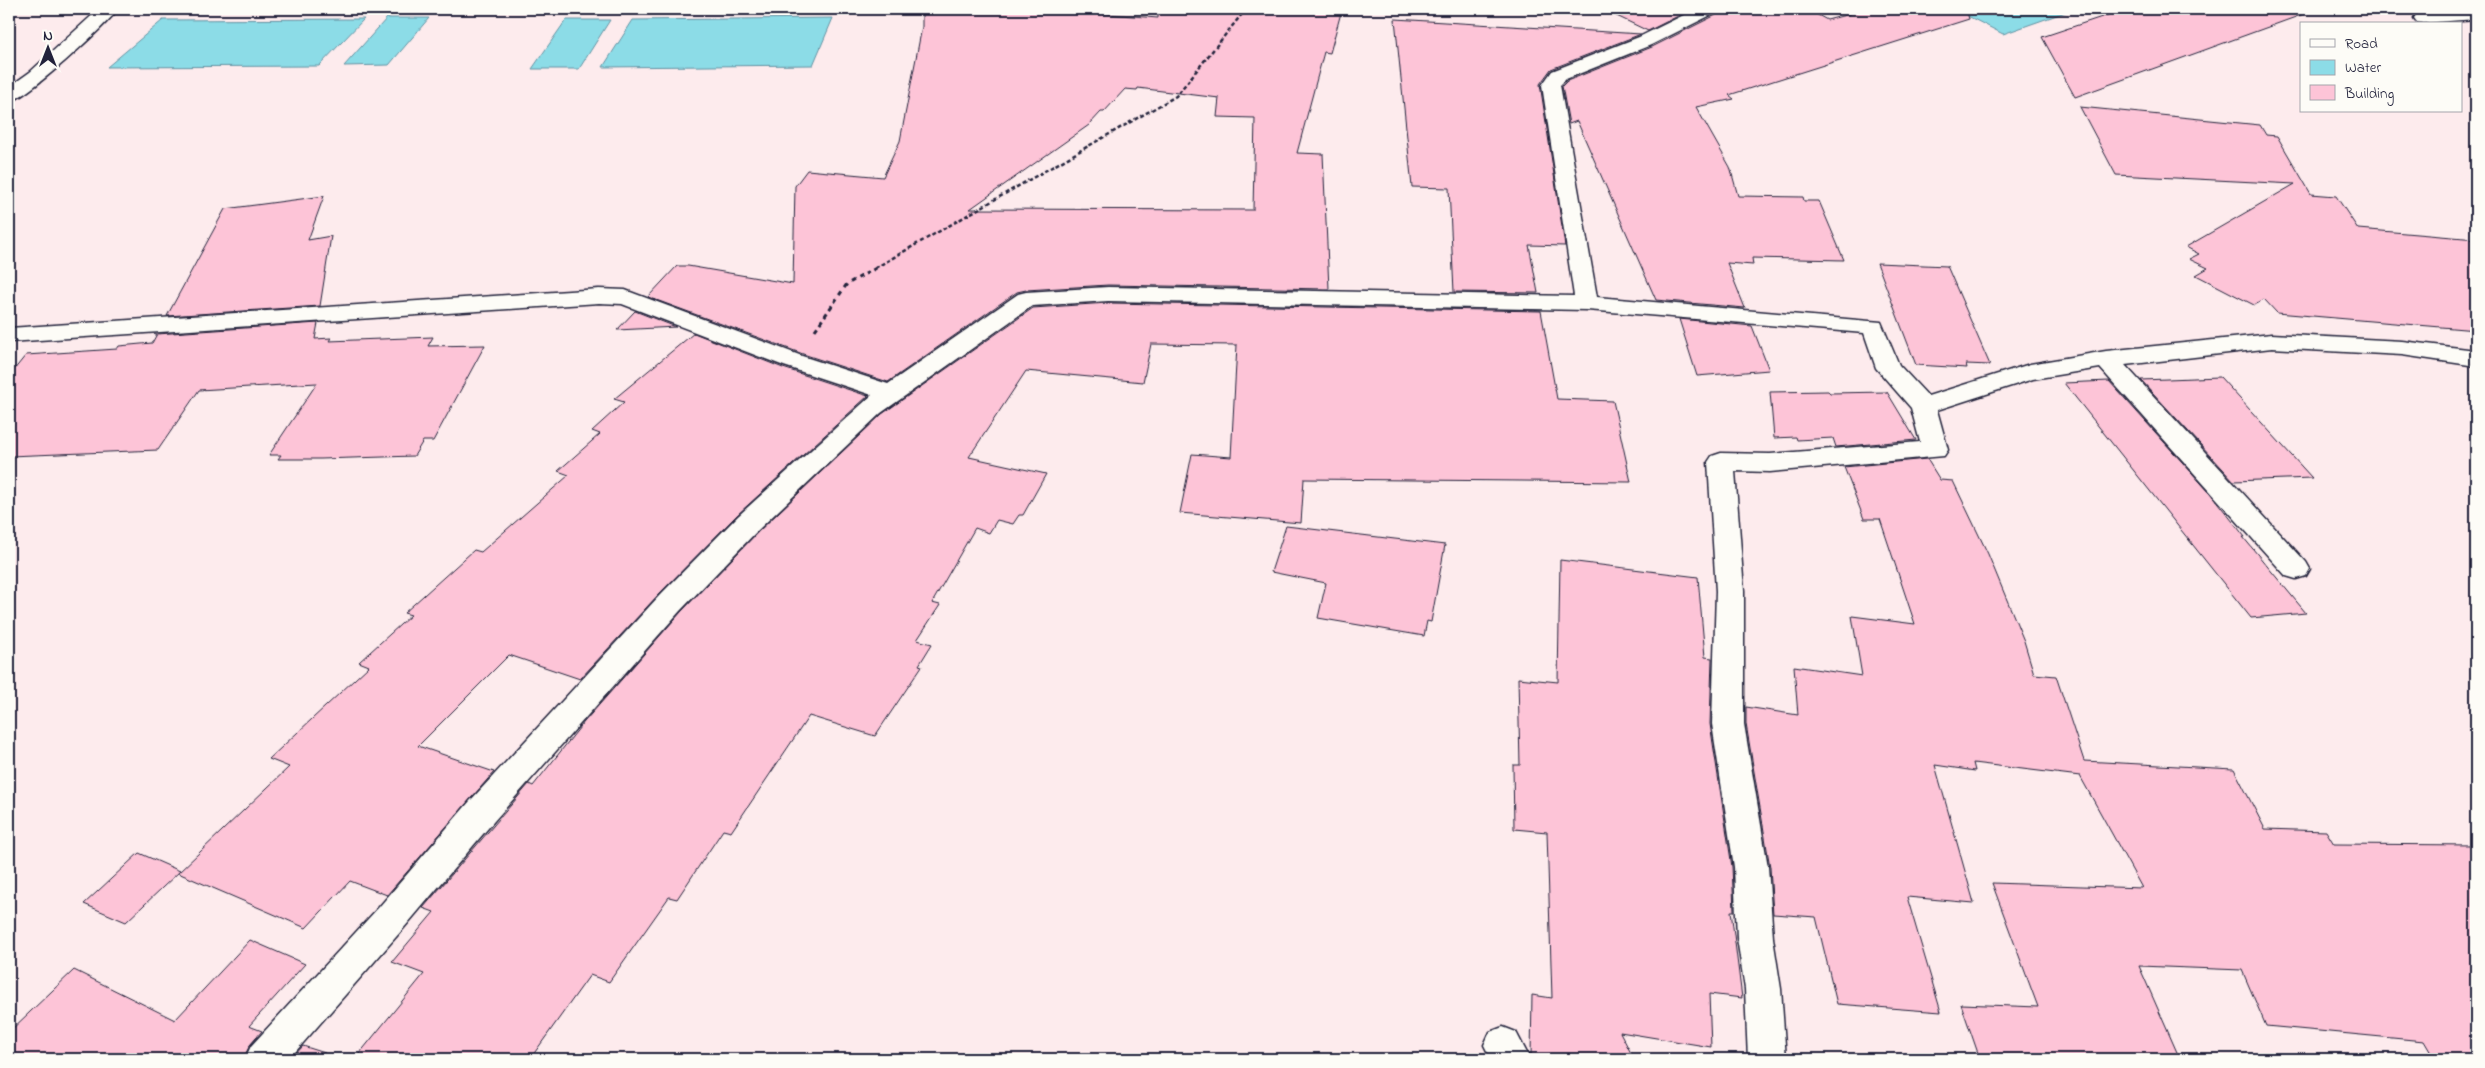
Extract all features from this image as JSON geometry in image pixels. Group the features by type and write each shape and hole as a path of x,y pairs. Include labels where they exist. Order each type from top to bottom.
{"street":[{"path":"9,96 37,76 109,9"},
{"path":"1587,303 1551,85 1559,75 1645,41 1709,9"},
{"path":"2423,18 2476,14"},
{"path":"264,1059 391,918 482,811 543,746 670,602 748,523 872,407 1026,299 1108,294 1587,303 1873,327 1888,368 1923,406 1935,450 1770,463 1721,462 1730,590 1728,724 1750,867 1755,938 1763,989 1767,1059"},
{"path":"9,335 599,296 625,297 794,361 890,393"},
{"path":"1923,406 2030,372 2106,359 2272,342 2402,348 2476,358"},
{"path":"2106,359 2296,569"}],"path":[{"path":"794,361 847,284 1176,96 1246,9"}],"water":[{"path":"1954,9 2074,9 2003,34"},
{"path":"387,18 429,18 389,65 344,66"},
{"path":"833,18 813,65 603,67 633,20"},
{"path":"364,19 319,66 107,67 163,20"},
{"path":"566,20 610,20 579,69 532,69"}],"building":[{"path":"1044,9 1158,18 1158,9 1342,9 1330,53 1324,52 1297,153 1323,154 1329,289 1108,285 1026,290 1017,292 888,382 803,354 648,297 677,266 688,266 793,284 795,186 807,170 883,177 900,141 922,27 922,11","holes":["1138,88 1219,98 1217,117 1255,118 1253,210 970,209 1089,125 1125,89 1137,90"]},
{"path":"1602,9 1692,9 1648,31"},
{"path":"1720,9 1807,9 1827,20 1868,9 1966,9 1969,19 1729,95 1734,99 1696,107 1730,167 1738,196 1803,197 1804,201 1819,201 1844,260 1752,258 1753,265 1727,263 1745,308 1656,300 1577,121 1569,124 1562,86 1567,81 1652,47 1716,15"},
{"path":"2126,9 2303,9 2304,14 2075,97 2042,37"},
{"path":"1395,19 1641,34 1551,69 1540,84 1565,246 1529,245 1538,293 1454,292 1449,188 1412,187"},
{"path":"2080,107 2260,125 2266,135 2277,136 2311,194 2336,196 2358,229 2476,239 2476,330 2277,313 2264,299 2254,305 2196,275 2208,268 2189,259 2199,254 2186,247 2295,184 2116,175"},
{"path":"324,196 308,240 331,236 320,306 167,316 225,209"},
{"path":"1877,263 1947,266 1990,365 1966,364 1967,368 1916,365"},
{"path":"1108,303 1541,311 1557,399 1613,401 1631,482 1304,479 1301,523 1180,513 1192,454 1231,457 1237,345 1151,344 1143,382 1026,371 969,457 1046,474 1023,515 1019,515 1013,524 997,520 989,533 975,528 932,603 940,605 917,640 932,644 919,665 922,666 875,736 809,716 731,832 723,830 677,899 669,897 609,982 590,975 530,1059 355,1059 424,974 392,962 434,912 423,908 529,784 533,786 584,722 681,612 759,531 882,414 1033,308"},
{"path":"635,311 676,327 617,330"},
{"path":"1679,319 1752,326 1769,370 1697,376"},
{"path":"318,323 315,339 331,338 329,341 433,337 428,346 485,345 433,441 423,441 414,456 278,459 281,455 269,455 317,383 199,390 158,450 9,456 9,376 26,355 117,349 119,346 152,343 157,334"},
{"path":"694,333 783,368 868,396 737,515 659,594 580,679 509,655 418,746 494,772 387,895 350,881 306,928 178,873 289,767 269,759 369,666 359,662 411,615 404,613 474,550 481,552 569,475 558,471 600,434 592,431 624,402 614,399"},
{"path":"2220,377 2312,478 2234,481 2141,380"},
{"path":"2109,381 2210,493 2245,537 2243,537 2306,613 2251,618 2064,383"},
{"path":"1828,391 1830,393 1887,392 1916,440 1836,447 1833,438 1797,440 1796,437 1774,438 1770,392"},
{"path":"1927,459 1940,480 1953,481 1988,554 2024,641 2034,674 2056,676 2084,761 2234,769 2265,829 2326,831 2334,844 2476,845 2476,1059 2434,1058 2424,1041 2266,1026 2242,970 2139,966 2180,1059 1980,1059 1961,1004 2038,1007 1992,883 2142,888 2080,776 1973,763 1975,771 1935,765 1974,903 1907,897 1941,1012 1837,1004 1816,917 1773,914 1770,867 1746,724 1746,707 1798,715 1794,666 1862,676 1852,616 1915,624 1880,519 1864,519 1844,467"},
{"path":"1286,526 1445,545 1431,622 1427,621 1424,636 1318,618 1326,583 1271,572"},
{"path":"1560,560 1698,577 1705,657 1712,658 1710,724 1732,867 1734,911 1731,911 1742,998 1709,994 1711,1047 1620,1032 1634,1059 1532,1059 1531,1056 1532,995 1552,998 1547,832 1514,829 1513,765 1520,765 1518,678 1558,682"},
{"path":"139,853 180,871 126,922 84,904"},
{"path":"250,940 305,964 249,1026 262,1031 250,1045 243,1059 9,1059 9,1032 74,970 175,1020"},
{"path":"303,1046 325,1053 324,1059 291,1059"}]}
